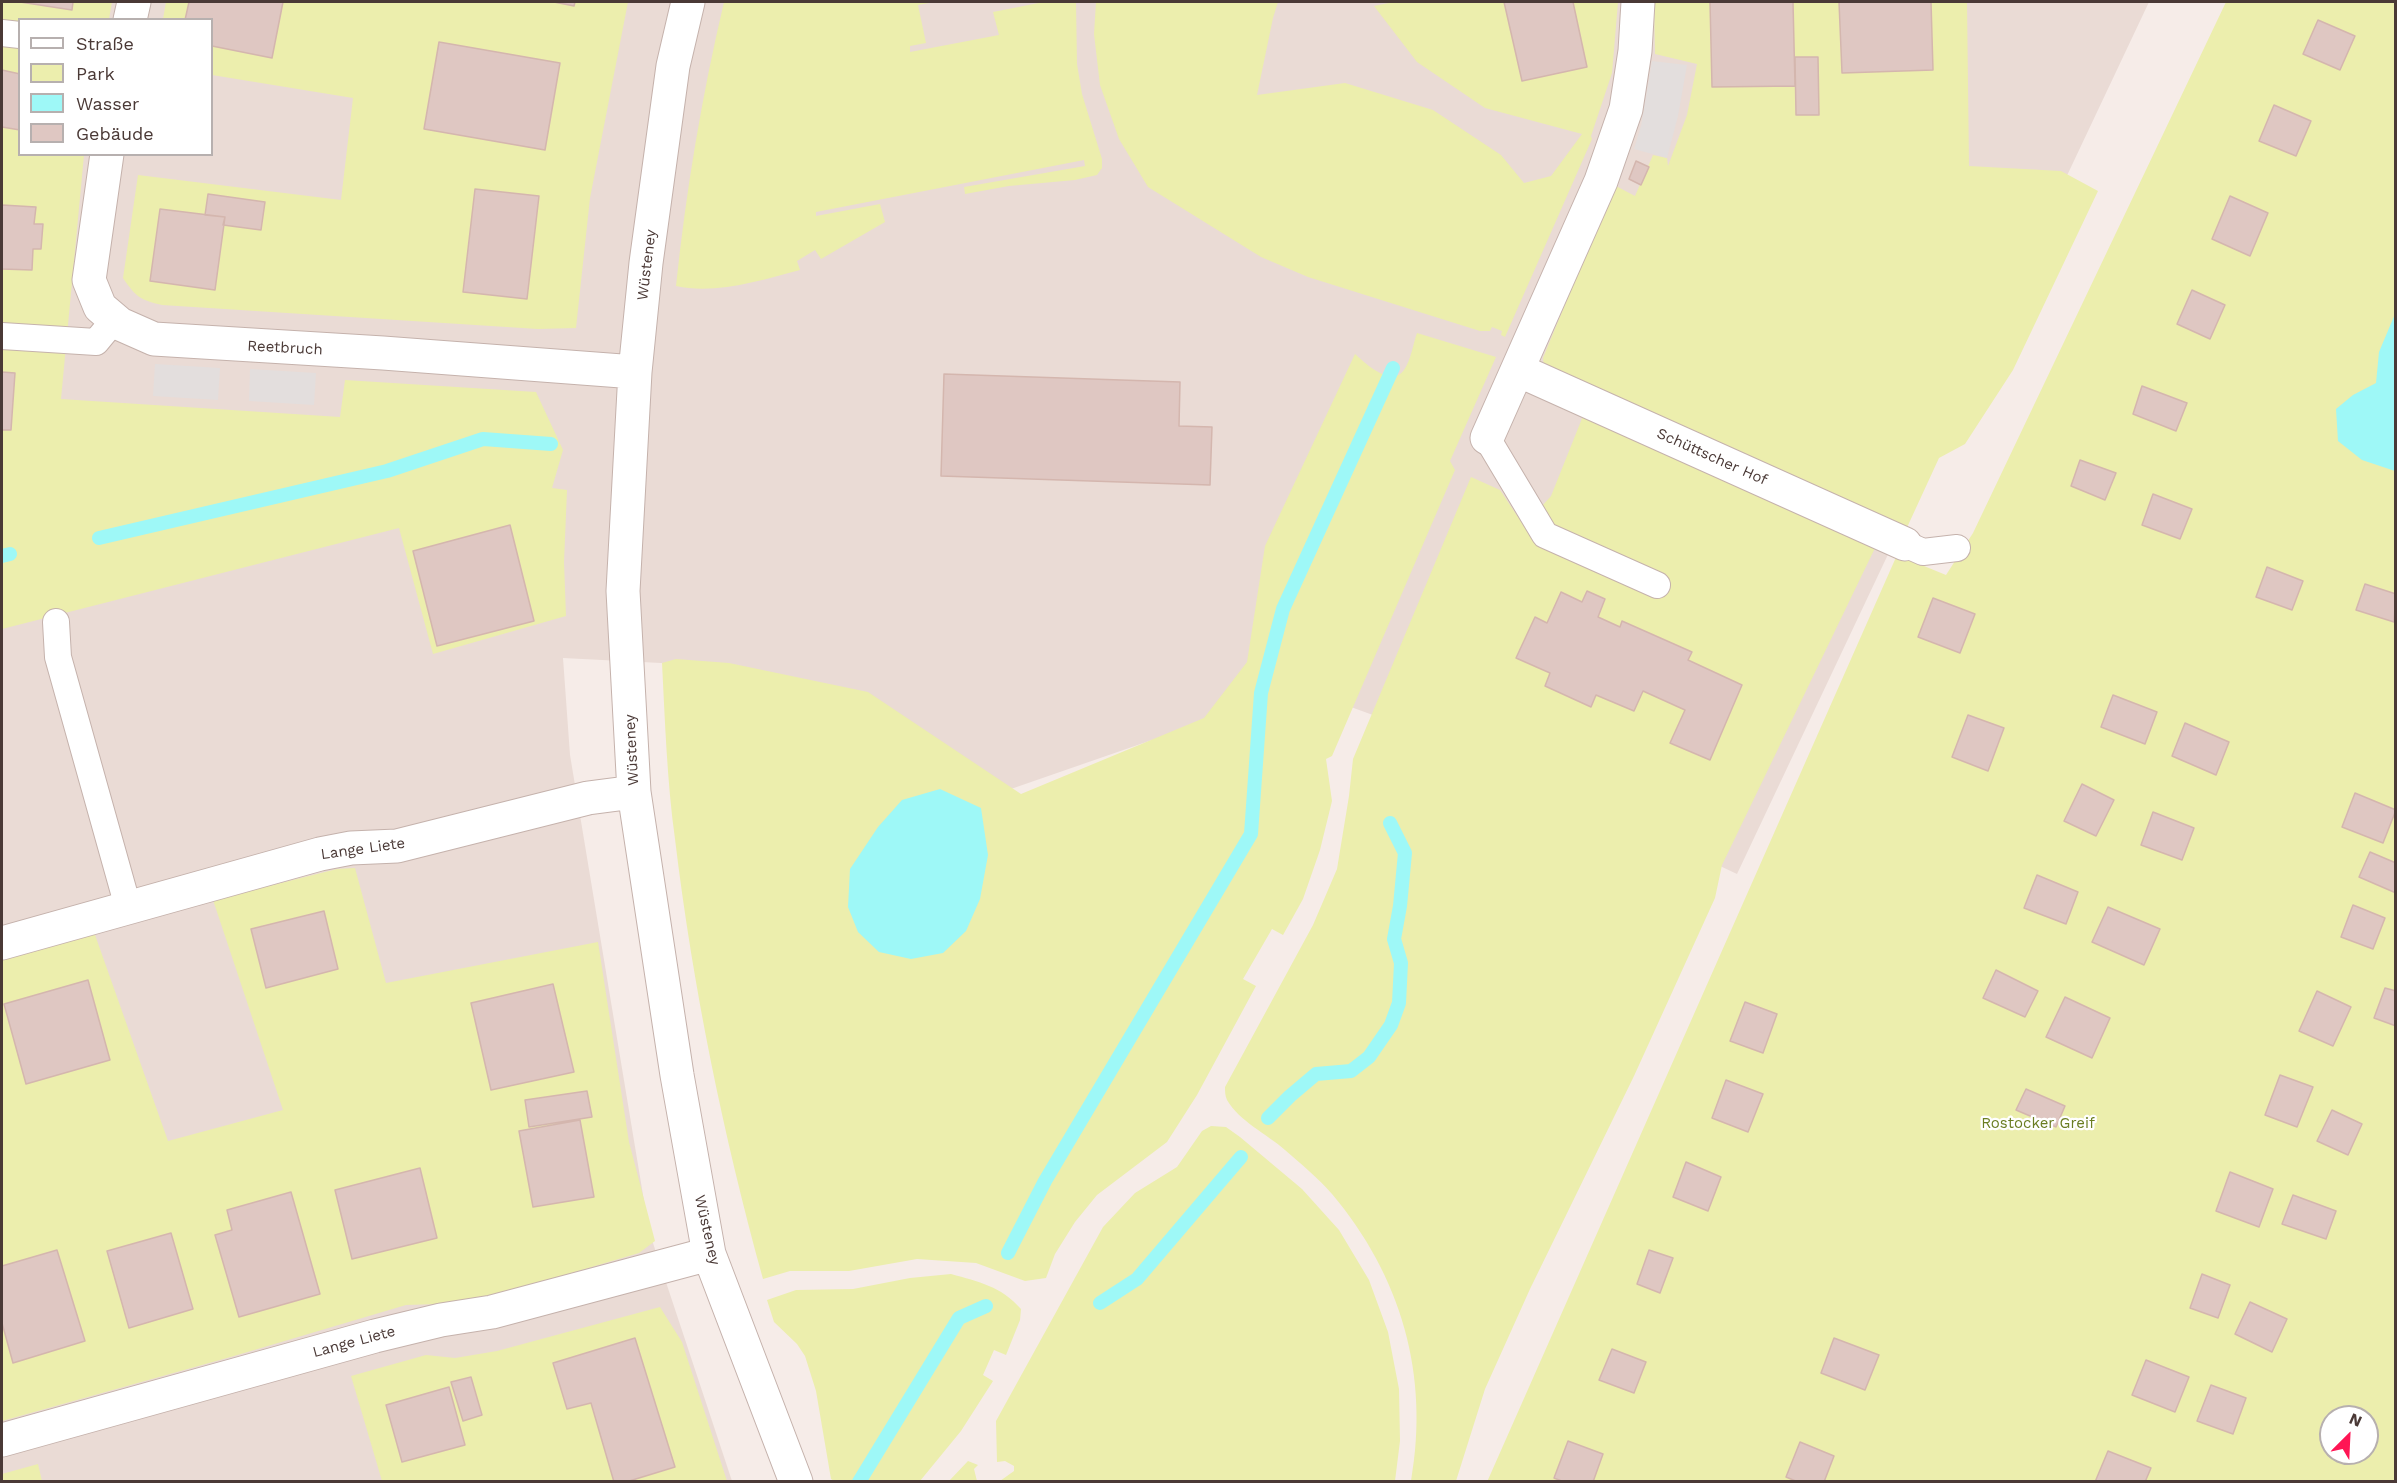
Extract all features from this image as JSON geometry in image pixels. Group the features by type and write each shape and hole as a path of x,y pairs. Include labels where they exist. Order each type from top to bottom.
{"street":[{"path":"130,18 134,2"},
{"name":"Wüsteney","path":"688,2 673,66 646,263 635,372 623,591 634,792 676,1075 709,1254 796,1482"},
{"path":"1487,438 1601,181 1626,109 1635,51 1638,2"},
{"name":"Reetbruch","path":"107,156 89,280 100,307 105,331 120,324 154,339 173,341 383,353 635,372"},
{"name":"Schüttscher Hof","path":"1518,370 1905,544"},
{"name":"Lange Liete","path":"2,943 320,854 351,849 398,846 588,798 634,792"},
{"name":"Lange Liete","path":"2,1440 375,1336 441,1320 492,1312 709,1254"}],"lane":[{"path":"2,33 18,35"},
{"name":"Reetbruch","path":"2,336 105,331"},
{"path":"1487,438 1545,535 1657,585"},
{"path":"1905,544 1923,552 1957,548"},
{"path":"56,622 58,657 128,907"}],"shaded area":[{"path":"2,2 2149,2 1737,874 1491,758 1252,671 1204,722 1008,790 700,665 563,658 570,755 649,1231 732,1481 2,1482"},
{"path":"1652,61 1687,65 1678,116 1667,158 1634,149 1641,126"},
{"path":"155,364 220,368 218,400 153,396"},
{"path":"250,369 316,373 314,405 249,401"}],"green space":[{"path":"2,2 112,2 109,18 18,18 18,156 84,156 61,399 340,417 345,380 536,392 563,450 552,488 567,490 564,562 566,616 433,654 399,528 2,629"},
{"path":"166,2 628,2 590,198 576,328 538,329 162,305 139,297 123,278 138,175 341,200 353,98 213,75 213,18 163,18"},
{"path":"724,2 935,2 918,5 926,43 910,46 910,52 999,35 993,12 1044,2 1076,2 1077,64 1082,94 1102,159 1102,168 1097,175 1075,180 1009,186 965,194 964,187 1085,166 1084,160 816,212 816,216 880,204 885,222 821,259 815,250 797,261 800,270 722,288 676,286 696,143"},
{"path":"1096,2 1278,2 1257,95 1345,83 1433,110 1501,155 1524,183 1551,176 1582,134 1485,108 1417,62 1374,6 1394,2 1618,2 1612,73 1591,136 1592,139 1505,337 1501,335 1502,331 1492,327 1490,331 1480,331 1308,277 1261,257 1148,187 1119,139 1100,85 1094,34"},
{"path":"1654,2 1967,2 1969,166 2061,171 2098,191 2013,370 1965,444 1939,458 1904,534 1544,368 1543,358 1614,185 1635,196 1653,155 1667,158 1668,166 1687,115 1697,64 1655,54"},
{"name":"Rostocker Greif","path":"2226,2 2395,2 2395,1481 1487,1482 1897,555 1946,575 1973,533"},
{"path":"1417,333 1496,357 1450,461 1455,470 1332,756 1326,759 1332,801 1320,850 1303,899 1283,935 1272,929 1243,979 1256,986 1197,1095 1167,1142 1097,1195 1075,1222 1055,1254 1046,1278 1025,1281 976,1263 917,1259 849,1271 790,1271 763,1279 722,1115 700,1005 672,817 662,663 676,659 729,663 868,692 1021,794 1204,718 1247,662 1265,546 1355,354 1378,372 1392,376 1399,375 1408,362"},
{"path":"1585,411 1875,548 1722,865 1715,898 1634,1076 1530,1289 1485,1389 1456,1481 1411,1481 1416,1442 1413,1365 1392,1293 1376,1259 1356,1226 1332,1194 1285,1150 1232,1108 1225,1095 1225,1087 1313,925 1337,869 1353,759 1471,477 1500,490 1524,526 1551,496"},
{"path":"355,868 386,983 598,942 629,1142 655,1241 639,1253 470,1303 406,1305 2,1421 2,959 94,932 168,1141 283,1110 213,900 337,869"},
{"path":"1211,1126 1226,1127 1302,1189 1339,1230 1369,1280 1388,1332 1399,1389 1400,1441 1395,1481 1000,1481 1014,1471 1014,1466 1005,1461 997,1462 996,1421 1103,1227 1135,1193 1177,1167 1202,1131"},
{"path":"951,1274 997,1290 1021,1309 1020,1320 1006,1355 994,1350 983,1375 993,1381 961,1431 920,1481 836,1482 831,1479 816,1391 805,1356 797,1344 774,1322 767,1300 796,1290 853,1289 910,1278"},
{"path":"660,1307 682,1342 727,1481 382,1481 351,1376 426,1355 455,1358 497,1351"},
{"path":"968,1461 978,1465 974,1469 977,1481 949,1481"},
{"path":"38,1464 42,1481 2,1481 2,1474"}],"water":[{"path":"2395,314 2395,471 2362,460 2338,441 2336,409 2353,395 2376,383 2379,352"},
{"path":"940,789 981,808 988,855 980,899 966,931 943,953 911,959 879,952 858,932 848,907 850,869 878,827 902,800"}],"building":[{"path":"20,2 73,2 72,10"},
{"path":"189,2 283,2 272,58 213,46 213,18 185,18"},
{"path":"554,2 575,2 574,6"},
{"path":"1504,2 1573,2 1587,67 1522,81"},
{"path":"1710,2 1793,2 1795,86 1712,87"},
{"path":"1839,2 1931,2 1933,70 1842,73"},
{"path":"2318,20 2355,36 2340,70 2303,54"},
{"path":"439,42 560,63 545,150 424,129"},
{"path":"1795,57 1818,57 1819,115 1796,115"},
{"path":"2,70 18,74 18,130 2,127"},
{"path":"2274,105 2311,121 2296,156 2259,141"},
{"path":"1636,161 1649,167 1641,185 1629,179"},
{"path":"475,189 539,196 527,299 463,292"},
{"path":"208,194 265,202 261,230 223,225 225,217 205,215"},
{"path":"2230,196 2268,213 2250,256 2212,239"},
{"path":"2,205 36,207 34,224 43,224 41,249 33,249 32,270 2,269"},
{"path":"160,209 225,217 215,290 150,281"},
{"path":"2192,290 2225,305 2210,339 2177,324"},
{"path":"2,372 15,373 11,430 2,430"},
{"path":"944,374 1180,382 1179,426 1212,427 1210,485 941,476"},
{"path":"2142,386 2187,403 2176,431 2133,414"},
{"path":"2080,460 2116,473 2105,500 2071,486"},
{"path":"2153,494 2192,509 2180,539 2142,525"},
{"path":"510,525 534,621 437,646 413,551"},
{"path":"2267,567 2303,581 2292,610 2256,597"},
{"path":"2365,584 2396,594 2394,622 2356,610"},
{"path":"1587,591 1605,599 1598,617 1620,627 1622,621 1692,652 1688,660 1742,685 1710,760 1670,743 1685,710 1643,691 1634,711 1596,695 1591,707 1545,686 1550,673 1516,658 1535,617 1547,623 1561,592 1582,602"},
{"path":"1933,598 1975,614 1960,653 1918,637"},
{"path":"2113,695 2157,712 2145,744 2101,727"},
{"path":"1968,715 2004,728 1988,771 1952,757"},
{"path":"2185,723 2229,742 2216,775 2172,756"},
{"path":"2082,784 2114,800 2096,836 2064,821"},
{"path":"2355,793 2396,810 2383,843 2342,827"},
{"path":"2153,812 2194,828 2182,860 2141,845"},
{"path":"2370,852 2396,863 2396,893 2359,877"},
{"path":"2037,875 2078,892 2066,924 2024,908"},
{"path":"2353,905 2385,918 2373,949 2341,937"},
{"path":"2108,907 2160,929 2144,965 2092,942"},
{"path":"324,911 338,969 266,988 251,929"},
{"path":"1996,970 2038,991 2025,1017 1983,998"},
{"path":"88,980 110,1060 26,1084 4,1004"},
{"path":"553,984 574,1072 491,1090 471,1003"},
{"path":"2385,988 2396,991 2396,1026 2374,1018"},
{"path":"2317,991 2351,1007 2333,1046 2299,1031"},
{"path":"2065,997 2110,1018 2092,1058 2046,1037"},
{"path":"1745,1002 1777,1014 1763,1053 1730,1041"},
{"path":"2280,1075 2313,1087 2297,1127 2265,1115"},
{"path":"1726,1080 1763,1094 1748,1132 1712,1118"},
{"path":"2026,1089 2065,1106 2056,1127 2016,1110"},
{"path":"587,1091 592,1117 529,1127 525,1100"},
{"path":"2332,1110 2362,1124 2348,1155 2317,1141"},
{"path":"580,1120 594,1197 533,1207 519,1131"},
{"path":"1686,1162 1721,1177 1708,1211 1673,1197"},
{"path":"420,1168 437,1238 352,1259 335,1190"},
{"path":"2230,1172 2273,1189 2259,1227 2216,1211"},
{"path":"291,1192 320,1294 239,1317 215,1235 232,1230 227,1210"},
{"path":"2293,1195 2336,1211 2326,1239 2282,1224"},
{"path":"171,1233 193,1309 129,1328 107,1251"},
{"path":"57,1250 85,1341 13,1363 2,1323 2,1266"},
{"path":"1649,1250 1673,1258 1660,1293 1637,1284"},
{"path":"2202,1274 2230,1285 2218,1318 2190,1308"},
{"path":"2250,1302 2287,1319 2272,1352 2235,1334"},
{"path":"635,1338 675,1467 626,1482 614,1482 591,1403 567,1409 553,1363"},
{"path":"1834,1338 1879,1355 1865,1390 1821,1373"},
{"path":"1612,1349 1646,1362 1634,1393 1599,1380"},
{"path":"2146,1360 2189,1377 2175,1412 2132,1395"},
{"path":"471,1377 482,1415 463,1421 451,1382"},
{"path":"2211,1385 2246,1398 2233,1434 2197,1421"},
{"path":"449,1387 465,1445 402,1462 386,1405"},
{"path":"1568,1441 1603,1454 1593,1482 1564,1482 1554,1478"},
{"path":"1800,1442 1834,1456 1824,1482 1798,1482 1786,1477"},
{"path":"2108,1451 2151,1468 2145,1482 2095,1482"}],"waterway":[{"path":"1008,1253 1045,1181 1251,834 1261,693 1283,609 1393,368"},
{"path":"99,538 387,471 483,439 551,444"},
{"path":"2,556 10,554"},
{"path":"1268,1118 1316,1074 1351,1071 1369,1057 1391,1025 1399,1003 1401,963 1394,939 1405,853 1390,823"},
{"path":"1100,1303 1137,1279 1241,1157"},
{"path":"859,1482 959,1318 986,1306"}]}
